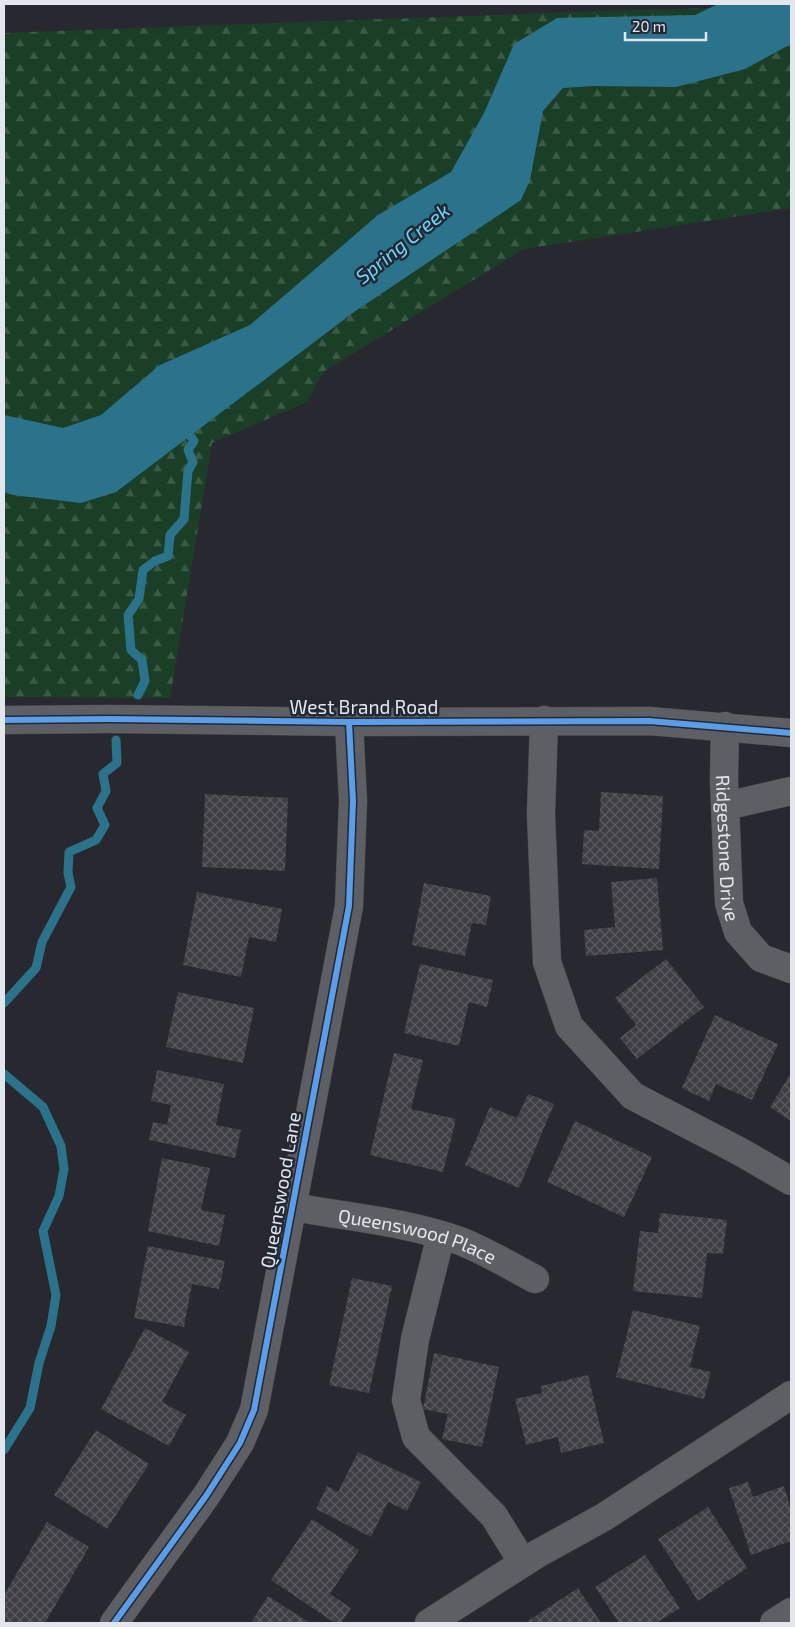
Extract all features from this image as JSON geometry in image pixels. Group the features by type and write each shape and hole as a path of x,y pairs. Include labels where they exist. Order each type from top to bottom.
{"street":[{"name":"West Brand Road","path":"4,720 649,721 791,733"},
{"path":"544,720 541,814 547,962 569,1026 633,1096 739,1151 791,1181"},
{"name":"Queenswood Lane","path":"114,1623 206,1496 243,1435 254,1410 349,906 353,801 349,722"},
{"name":"Ridgestone Drive","path":"725,726 729,904 738,932 761,958 791,969"},
{"path":"726,806 791,791"},
{"name":"Queenswood Place","path":"293,1207 416,1228 441,1235 462,1242 535,1279"},
{"path":"441,1235 415,1340 406,1400 416,1438 494,1516 523,1563"},
{"path":"429,1623 523,1563 604,1517 791,1395"},
{"path":"774,1623 791,1612"}],"green space":[{"path":"791,6 791,208 524,249 323,372 307,402 212,443 170,698 4,697 4,33"}],"water":[{"name":"Spring Creek","path":"718,4 791,4 791,44 745,69 676,87 594,86 563,88 543,111 530,180 521,200 354,312 116,492 81,503 13,495 4,492 4,415 63,428 101,415 160,365 250,325 378,215 451,172 484,113 514,44 557,18 695,15"}],"building":[{"path":"601,792 663,796 659,869 582,864 584,830 599,831"},
{"path":"205,794 288,798 285,871 202,867"},
{"path":"657,878 663,950 586,956 584,930 615,927 611,882"},
{"path":"424,883 491,896 486,925 472,923 465,956 412,945"},
{"path":"197,892 282,909 276,942 249,937 241,977 183,965"},
{"path":"666,959 704,1007 637,1059 620,1038 636,1025 615,998"},
{"path":"420,964 493,980 487,1007 469,1002 459,1046 404,1033"},
{"path":"178,992 254,1008 243,1063 166,1047"},
{"path":"715,1015 778,1044 752,1100 716,1084 709,1101 682,1088"},
{"path":"394,1053 423,1060 411,1109 456,1119 443,1172 370,1155"},
{"path":"157,1070 224,1084 216,1125 241,1130 235,1158 149,1140 153,1122 167,1125 171,1105 151,1101"},
{"path":"791,1073 791,1121 770,1107"},
{"path":"528,1094 554,1104 519,1188 465,1165 490,1107 517,1118"},
{"path":"575,1121 652,1157 624,1217 547,1182"},
{"path":"162,1158 210,1168 201,1210 225,1215 219,1246 148,1231"},
{"path":"660,1213 727,1220 723,1254 707,1253 702,1298 633,1291 640,1231 658,1233"},
{"path":"148,1246 225,1261 219,1289 192,1284 184,1327 134,1318"},
{"path":"352,1278 392,1286 369,1393 329,1385"},
{"path":"633,1310 700,1326 690,1367 711,1372 704,1399 616,1377"},
{"path":"145,1328 189,1352 162,1402 186,1415 169,1446 101,1409"},
{"path":"434,1353 499,1367 482,1447 442,1439 448,1414 423,1409"},
{"path":"588,1375 604,1443 561,1453 558,1437 526,1445 515,1399 542,1393 541,1386"},
{"path":"96,1430 149,1464 107,1529 54,1495"},
{"path":"358,1452 421,1482 407,1511 388,1502 371,1537 316,1509 327,1486 338,1492"},
{"path":"748,1482 753,1497 784,1486 791,1509 791,1541 751,1555 729,1488"},
{"path":"708,1507 747,1568 698,1601 658,1539"},
{"path":"312,1519 359,1550 330,1594 351,1608 341,1623 335,1623 271,1580"},
{"path":"47,1522 89,1547 45,1623 4,1623 4,1595"},
{"path":"645,1555 680,1608 656,1623 619,1623 595,1587"},
{"path":"578,1588 601,1623 530,1623 528,1621"},
{"path":"268,1596 310,1623 256,1623 252,1621"}],"waterway":[{"path":"138,695 145,681 142,660 131,650 128,615 139,599 143,570 155,561 168,556 170,535 184,519 188,471 193,462 188,450 194,441 189,434 182,431"},
{"path":"4,1003 36,968 42,942 71,887 68,873 69,852 96,840 105,825 97,808 106,791 103,774 117,763 116,740"},
{"path":"4,1074 43,1107 61,1146 64,1169 59,1196 43,1231 56,1295 51,1326 39,1363 30,1408 4,1450"}],"cycle path":[{"path":"4,720 649,721 791,733"},
{"path":"114,1623 206,1496 240,1443 254,1410 349,906 353,801 349,722"}]}
